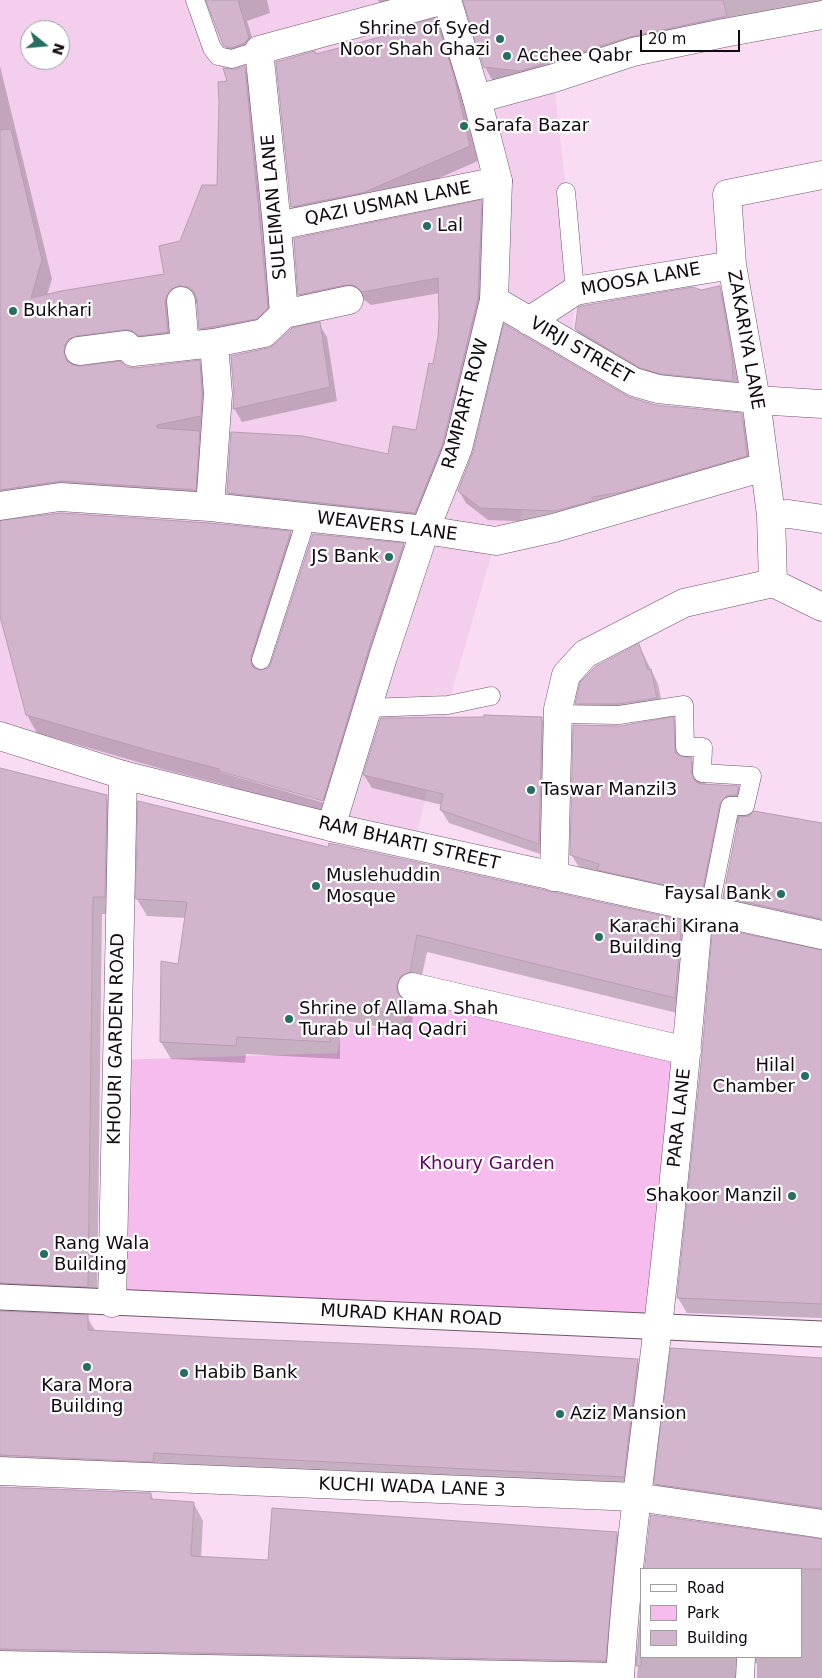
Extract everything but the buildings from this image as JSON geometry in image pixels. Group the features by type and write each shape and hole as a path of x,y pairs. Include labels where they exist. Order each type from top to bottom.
{"street":[{"path":"259,50 446,0"},
{"name":"RAMPART ROW","path":"331,828 425,530 458,448 494,300 498,181 477,99 446,0"},
{"path":"477,99 554,78 632,52 724,32 822,16"},
{"name":"SULEIMAN LANE","path":"259,50 284,314"},
{"name":"ZAKARIYA LANE","path":"773,583 771,515 756,400 732,265 727,194 822,175"},
{"name":"QAZI USMAN LANE","path":"277,226 498,181"},
{"name":"MOOSA LANE","path":"529,321 574,291 732,265"},
{"path":"79,351 126,345 133,352 214,343 264,333 284,314 349,300"},
{"name":"VIRJI STREET","path":"494,300 634,382 658,389 756,400 822,404"},
{"path":"181,301 185,346"},
{"path":"210,506 218,394 214,343"},
{"name":"WEAVERS LANE","path":"0,506 60,497 210,506 425,530 496,542 554,528 764,467"},
{"path":"771,515 789,514 822,519"},
{"path":"554,877 558,714 566,675 585,654 684,603 773,583 822,608"},
{"name":"RAM BHARTI STREET","path":"0,736 123,776 331,828 822,935"},
{"name":"KHOURI GARDEN ROAD","path":"112,1303 123,776"},
{"name":"PARA LANE","path":"620,1678 636,1497 658,1327 704,910"},
{"path":"412,987 687,1051"},
{"name":"MURAD KHAN ROAD","path":"0,1297 822,1334"},
{"name":"KUCHI WADA LANE 3","path":"0,1471 636,1497 822,1524"},
{"path":"0,1665 620,1678"}],"lane":[{"path":"195,0 212,48 218,56 232,59 259,50"},
{"path":"566,192 574,291"},
{"path":"261,660 307,517"},
{"path":"368,708 448,705 491,696"},
{"path":"558,714 619,715 684,705 685,747 703,747 702,773 752,776 745,806 730,806 704,910"},
{"path":"745,1678 746,1658"}],"shaded area":[{"path":"0,0 522,0 553,73 575,291 572,347 515,537 495,542 448,705 414,846 0,736"}],"green space":[{"name":"Khoury Garden","path":"412,987 687,1051 658,1327 112,1303 117,1060 337,1053 344,1022 401,1033"}],"place":[{"name":"Shrine of Syed Noor Shah Ghazi","path":"500,39"},
{"name":"Acchee Qabr","path":"507,56"},
{"name":"Sarafa Bazar","path":"464,126"},
{"name":"Lal","path":"427,226"},
{"name":"Bukhari","path":"13,311"},
{"name":"JS Bank","path":"389,557"},
{"name":"Taswar Manzil3","path":"531,790"},
{"name":"Muslehuddin Mosque","path":"316,886"},
{"name":"Faysal Bank","path":"781,894"},
{"name":"Karachi Kirana Building","path":"599,937"},
{"name":"Shrine of Allama Shah Turab ul Haq Qadri","path":"289,1019"},
{"name":"Hilal Chamber","path":"805,1076"},
{"name":"Shakoor Manzil","path":"792,1196"},
{"name":"Rang Wala Building","path":"44,1254"},
{"name":"Kara Mora Building","path":"87,1367"},
{"name":"Habib Bank","path":"184,1373"},
{"name":"Aziz Mansion","path":"560,1414"}]}
